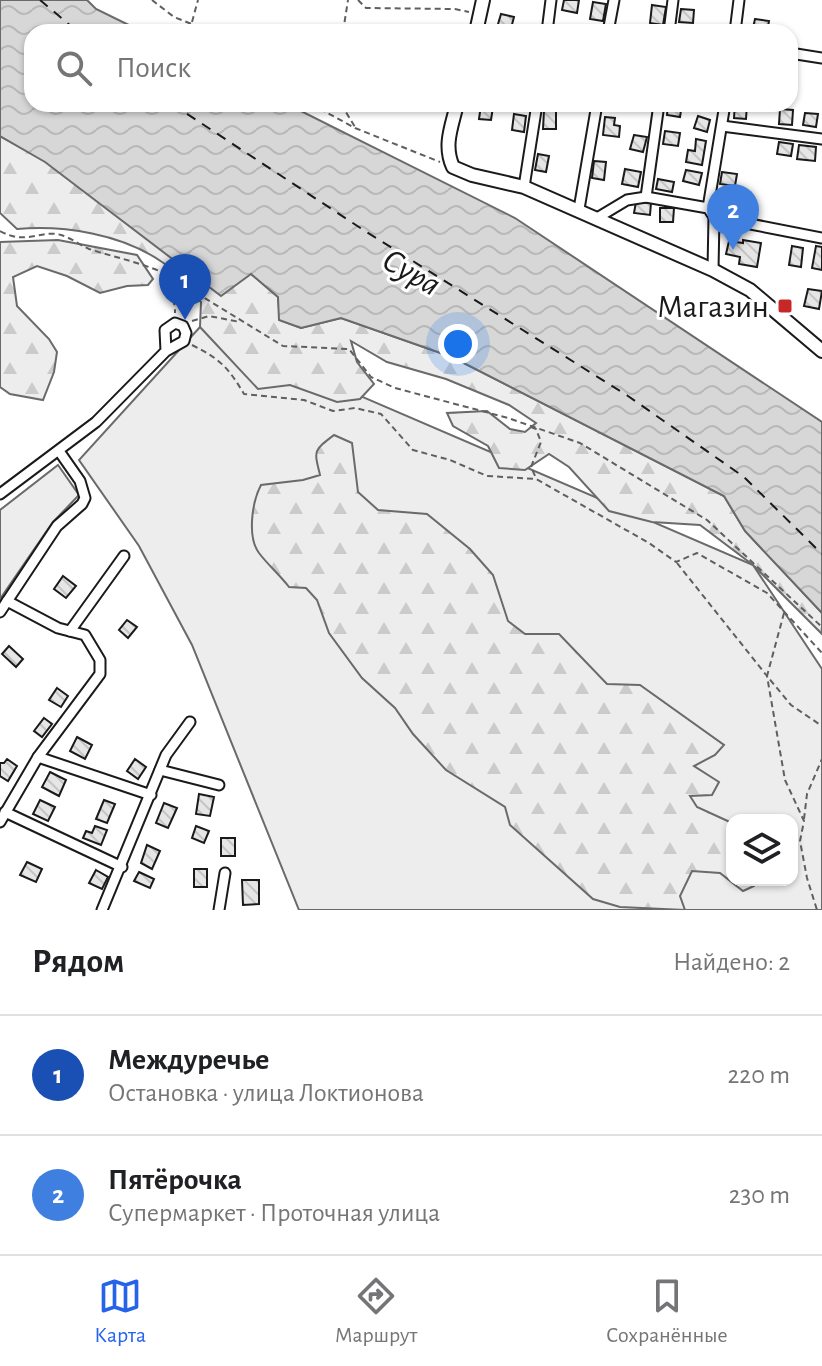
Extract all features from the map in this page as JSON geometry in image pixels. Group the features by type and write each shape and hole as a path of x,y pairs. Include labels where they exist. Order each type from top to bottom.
{"main road":[{"path":"478,24 483,0"},
{"path":"455,112 447,143 453,167 472,175 524,187 713,270 750,290 822,351"}],"street":[{"path":"548,24 551,0"},
{"path":"610,24 614,0"},
{"path":"670,24 673,0"},
{"path":"736,24 739,0"},
{"path":"798,54 822,58"},
{"path":"524,187 536,112"},
{"path":"579,209 596,112"},
{"path":"646,197 658,112"},
{"path":"713,270 711,213 724,112"},
{"path":"722,126 822,139"},
{"path":"597,218 627,200 646,197 822,238"},
{"path":"0,494 96,422 166,351 184,341 186,333 181,325 165,330 166,351"},
{"path":"0,612 57,526 85,498 80,481 59,451"},
{"path":"70,631 124,556"},
{"path":"7,601 58,628 85,635 100,660 100,674 38,757 3,817 122,867"},
{"path":"102,910 166,755 190,722"},
{"path":"38,757 151,795"},
{"path":"160,770 219,785"},
{"path":"219,910 225,873"}],"path":[{"path":"152,0 174,17 192,24 198,0"},
{"path":"344,24 348,0"},
{"path":"358,0 366,8 455,9 480,15"},
{"path":"326,112 355,128 453,167"},
{"path":"346,112 355,128"},
{"path":"0,231 10,237 22,238 59,234 87,248 135,261 162,272 283,346 349,349 371,377 395,388 508,418 580,443 707,520 822,627"},
{"path":"162,272 181,325 209,316 245,323"},
{"path":"184,341 217,357 230,369 244,394 304,400 333,411 355,408 381,414 413,450 450,460 487,476 536,479 649,543 676,562 791,705 822,726"},
{"path":"508,418 536,429 541,442 531,467 536,479"},
{"path":"676,562 697,553 767,593 822,653"},
{"path":"784,612 767,676 785,780 804,821"},
{"path":"817,910 800,841 807,794 822,759"}],"shaded area":[{"path":"200,327 753,565 822,669 822,910 299,910 192,645 139,546 79,460"},
{"path":"58,465 79,495 53,522 0,599 0,510"}],"green space":[{"path":"0,136 251,274 278,297 280,320 301,328 341,318 452,357 724,496 745,531 822,613 822,634 753,565 700,525 652,522 609,511 569,467 549,454 525,470 499,468 488,446 453,426 447,413 487,411 510,429 525,432 536,423 509,405 446,379 387,362 351,341 357,362 374,384 360,399 337,402 290,385 258,389 200,327 201,302 162,262 111,238 73,230 17,229 0,213"},
{"path":"58,240 137,255 153,279 148,285 127,286 100,293 67,276 37,266 13,277 17,306 49,339 57,352 54,372 43,400 10,394 0,387 0,242"},
{"path":"334,435 352,443 358,492 378,510 427,514 470,549 493,575 508,621 525,634 559,634 607,684 640,685 724,745 715,755 694,766 719,782 712,795 690,796 697,807 726,820 726,878 720,873 692,871 680,896 685,910 620,907 593,899 510,825 505,807 446,770 413,734 395,708 362,678 329,633 317,600 306,588 289,587 255,546 252,519 261,485 320,475 317,452"},
{"path":"737,886 754,886 743,891"}],"water":[{"name":"Сура","path":"0,0 87,0 96,9 127,24 24,24 24,112 303,112 515,218 822,422 822,613 745,531 724,496 452,357 341,318 301,328 279,320 278,297 251,274 221,296 45,162 0,136"}],"building":[{"path":"564,0 579,0 577,13 562,10"},
{"path":"593,2 606,4 603,21 590,19"},
{"path":"652,5 666,7 663,24 650,23"},
{"path":"681,9 694,10 693,23 679,22"},
{"path":"501,14 514,17 512,24 498,24"},
{"path":"755,19 769,21 768,24 754,24"},
{"path":"480,112 492,112 491,120 479,119"},
{"path":"544,112 556,112 556,129 543,129"},
{"path":"667,112 681,112 680,117 667,115"},
{"path":"734,112 746,112 746,119 734,118"},
{"path":"780,112 793,112 792,125 779,124"},
{"path":"805,113 818,114 816,127 803,125"},
{"path":"514,114 526,116 524,132 512,130"},
{"path":"698,116 710,120 707,132 694,128"},
{"path":"605,117 615,118 614,125 620,126 619,137 603,135"},
{"path":"665,131 680,133 678,146 663,144"},
{"path":"634,135 647,137 643,152 630,149"},
{"path":"696,139 706,141 702,165 686,162 688,150 695,151"},
{"path":"779,142 793,144 791,156 777,154"},
{"path":"799,145 816,147 815,161 797,159"},
{"path":"538,154 549,156 546,172 535,170"},
{"path":"594,161 606,162 604,180 592,178"},
{"path":"625,169 641,172 638,187 622,184"},
{"path":"686,170 702,173 699,185 683,181"},
{"path":"722,172 737,174 735,186 720,184"},
{"path":"658,179 674,182 672,192 656,189"},
{"path":"636,202 651,203 650,215 634,213"},
{"path":"660,208 674,208 673,222 660,222"},
{"path":"743,240 761,243 757,267 739,264 740,257 726,254 729,241 743,243"},
{"path":"792,246 803,248 801,267 789,265"},
{"path":"816,246 822,247 822,270 812,268"},
{"path":"808,289 822,291 819,309 804,306"},
{"path":"63,576 76,586 66,598 54,589"},
{"path":"127,620 137,627 128,638 119,630"},
{"path":"9,646 23,659 16,667 2,654"},
{"path":"57,688 68,696 61,707 49,700"},
{"path":"44,718 52,724 42,737 34,731"},
{"path":"77,737 92,745 85,759 70,751"},
{"path":"7,759 17,766 8,781 0,776 0,763"},
{"path":"135,759 146,767 138,779 127,771"},
{"path":"50,772 66,780 59,796 42,787"},
{"path":"199,794 214,797 210,816 196,814"},
{"path":"40,800 55,807 48,821 33,814"},
{"path":"104,800 115,804 107,823 96,819"},
{"path":"164,803 177,808 168,828 156,823"},
{"path":"95,826 107,830 101,845 83,838 86,831 92,833"},
{"path":"196,826 209,831 204,843 192,838"},
{"path":"221,838 235,838 235,856 221,856"},
{"path":"147,845 160,851 152,869 141,863"},
{"path":"27,862 42,869 36,882 20,875"},
{"path":"194,869 207,869 207,887 194,887"},
{"path":"96,870 108,877 102,889 89,883"},
{"path":"139,872 154,879 150,888 134,881"},
{"path":"242,880 259,880 259,904 243,905"}],"ferry route":[{"path":"40,0 68,24"},
{"path":"184,112 365,231 628,396 744,477 822,554"}],"place":[{"name":"Пятёрочка","path":"733,250"},
{"name":"Магазин","path":"785,306"},
{"name":"Междуречье","path":"185,320"}]}
